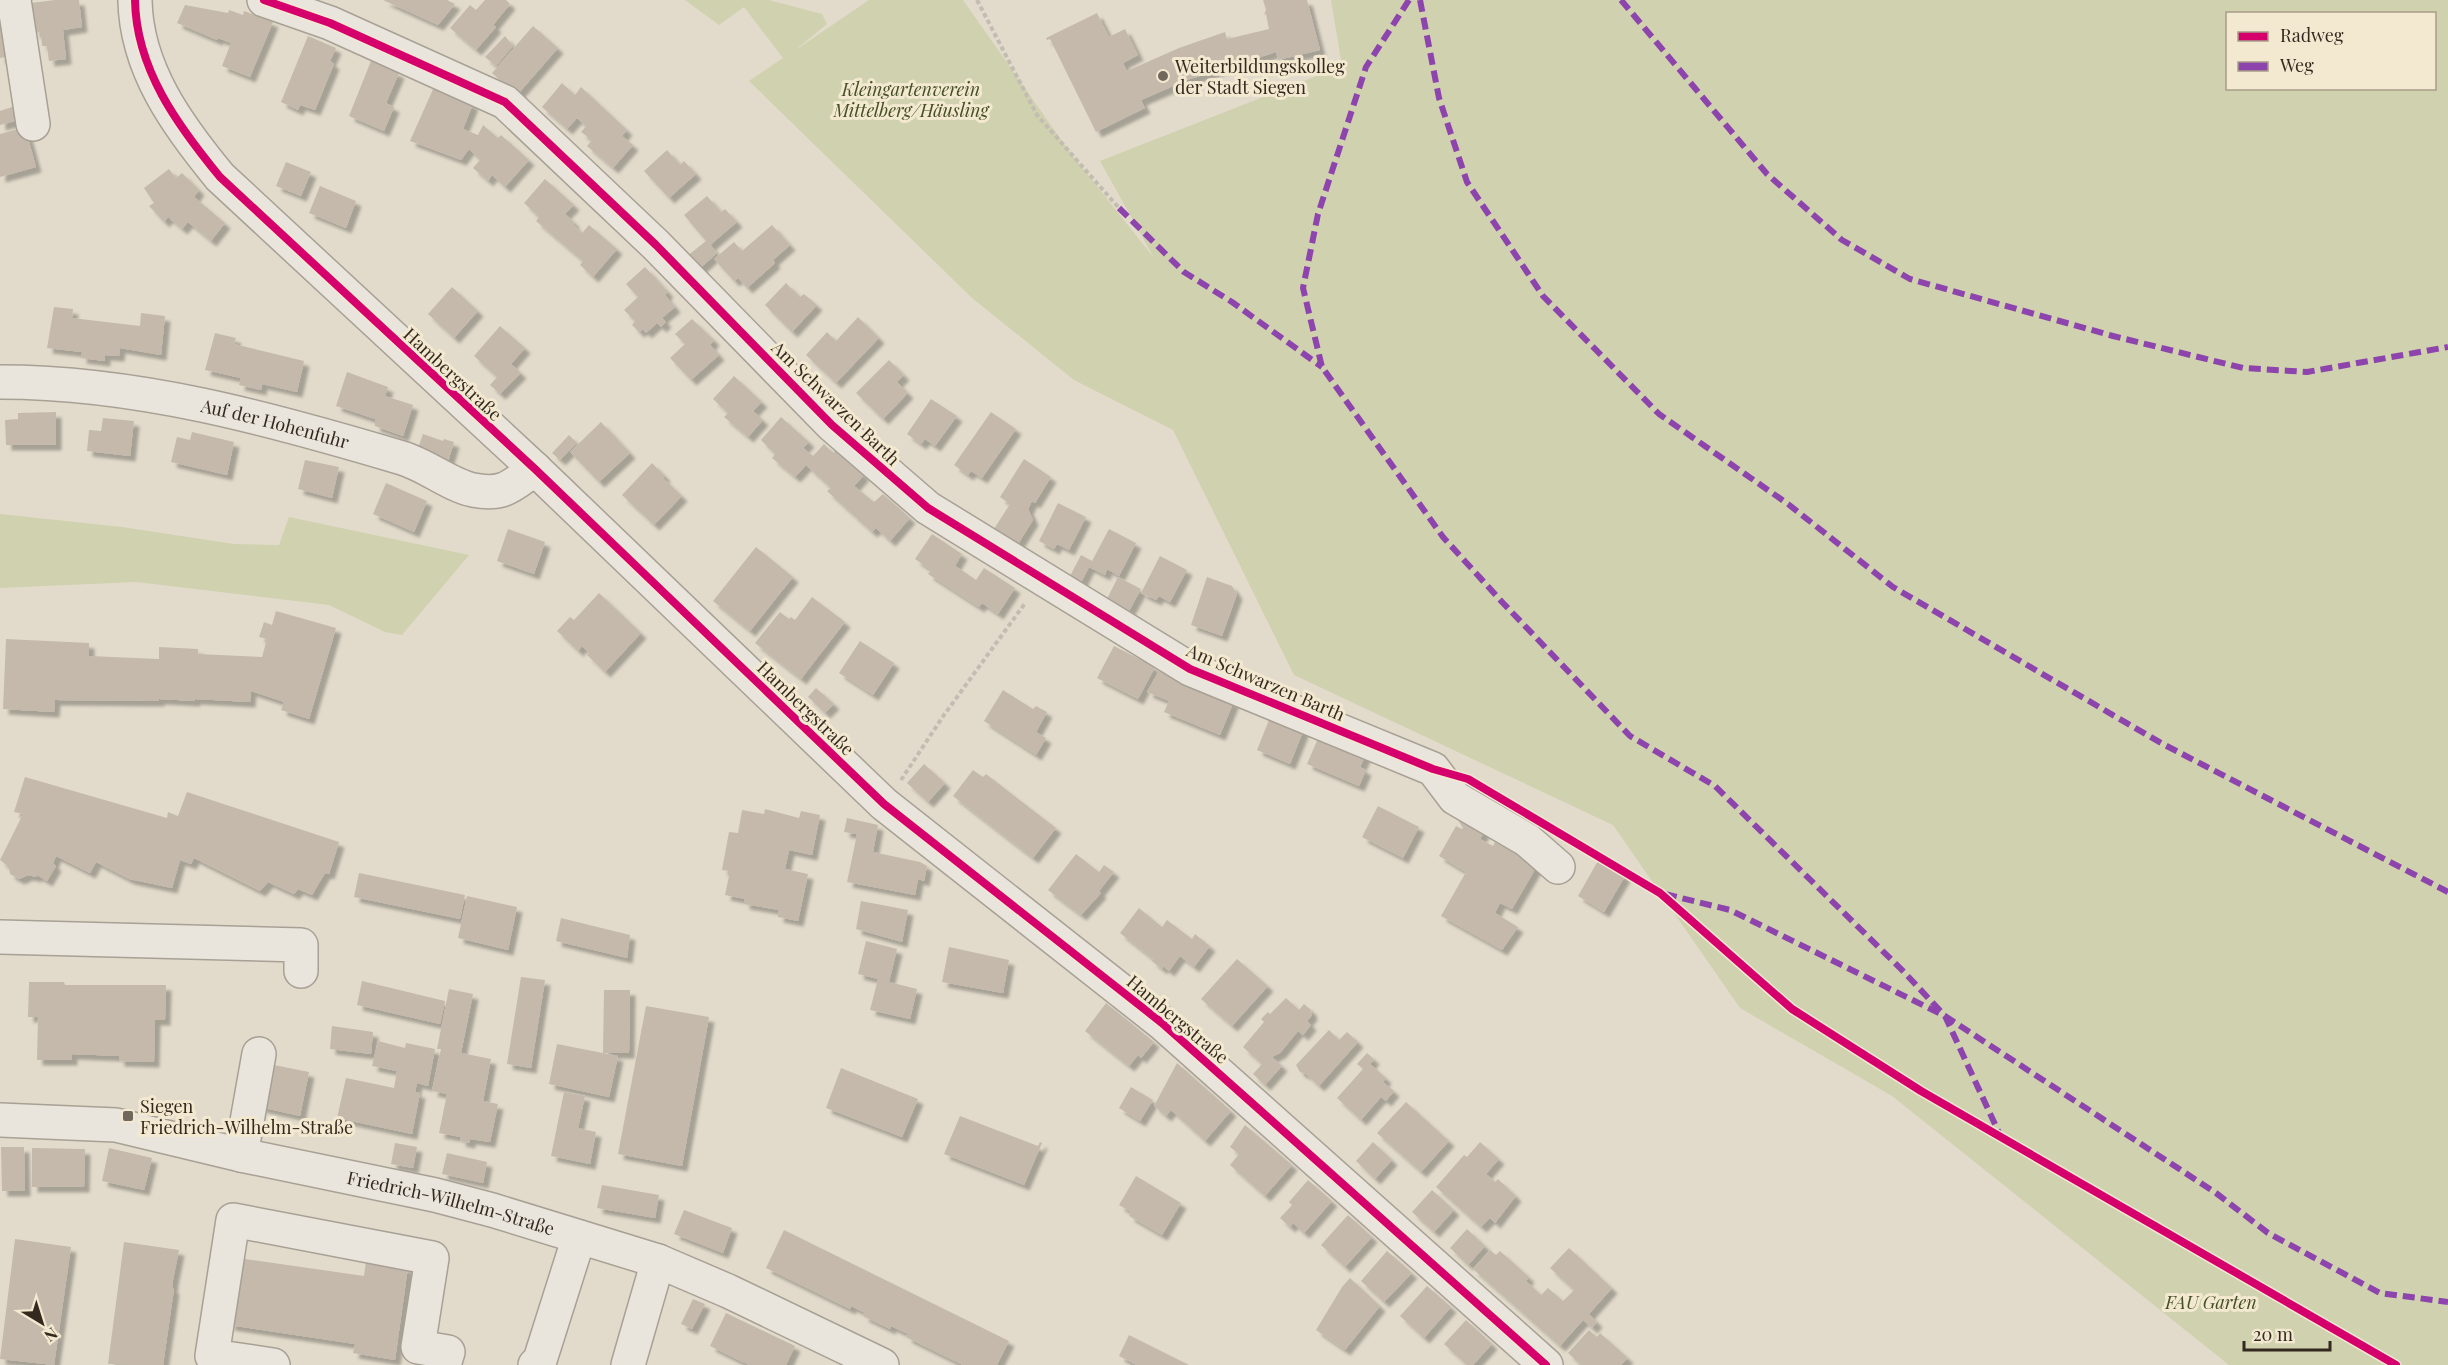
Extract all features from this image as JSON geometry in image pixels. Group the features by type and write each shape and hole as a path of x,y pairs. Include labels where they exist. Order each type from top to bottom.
{"street":[{"path":"14,0 33,124"},
{"name":"Hambergstraße","path":"135,0 139,38 164,100 190,140 220,177 535,470 884,804 1162,1023 1546,1365"},
{"name":"Am Schwarzen Barth","path":"264,0 330,23 505,102 656,245 832,425 928,508 1190,669 1433,769 1455,798 1527,840 1558,867"},
{"name":"Auf der Hohenfuhr","path":"0,382 106,387 195,403 287,425 406,459 472,489 504,491 535,470"},
{"path":"0,937 301,945 301,971"},
{"path":"241,1155 259,1054"},
{"name":"Friedrich-Wilhelm-Straße","path":"0,1120 116,1125 241,1155 435,1195 658,1261 728,1291 882,1365"},
{"path":"193,1365 197,1353 218,1218"},
{"path":"273,1365 212,1356 233,1220 432,1258 418,1347 448,1352 444,1365"},
{"path":"535,1365 540,1360 579,1237"},
{"path":"628,1365 658,1261"}],"path":[{"path":"977,0 1037,115 1119,208"},
{"path":"917,759 944,715 1011,624"}],"green space":[{"path":"685,0 769,0 822,14 827,24 794,51 869,0 963,0 1069,151 1154,258 1100,161 1342,66 1331,0 2448,0 2448,1365 2229,1365 1892,1096 1740,1008 1613,825 1294,675 1173,430 1074,380 972,298 749,81 783,58 744,7 719,25"},
{"path":"0,514 122,527 234,544 279,545 289,517 469,555 402,635 385,632 329,605 136,582 0,588"}],"building":[{"path":"79,0 82,27 63,30 66,59 49,61 47,46 42,46 41,32 35,33 31,3"},
{"path":"383,0 447,0 455,4 438,25"},
{"path":"485,0 506,0 510,4 493,25 496,27 476,50 450,28 470,5 476,10"},
{"path":"1263,0 1307,0 1320,50 1278,60 1276,52 1187,80 1141,100 1145,108 1096,132 1050,39 1046,38 1097,13 1109,37 1125,29 1138,55 1123,63 1127,71 1179,48 1225,32 1227,39 1269,29 1266,14 1264,15 1266,10"},
{"path":"185,5 228,13 229,10 243,15 244,11 273,22 250,77 222,66 231,43 218,38 217,40 177,23"},
{"path":"0,6 10,56 0,58"},
{"path":"533,26 558,48 517,95 492,73"},
{"path":"308,36 336,48 330,61 334,64 315,110 300,105 298,110 281,102"},
{"path":"505,36 513,46 496,66 485,57"},
{"path":"371,61 399,73 386,103 394,107 384,131 349,116"},
{"path":"562,83 575,95 581,87 627,130 622,136 633,145 613,168 587,146 592,140 581,132 586,126 577,118 567,129 542,107"},
{"path":"434,87 473,104 463,129 478,135 483,125 498,138 501,135 529,160 505,187 492,175 488,181 473,168 480,160 469,149 461,160 410,141"},
{"path":"15,106 19,120 0,125 0,111"},
{"path":"25,127 36,167 0,177 0,134"},
{"path":"667,150 680,165 684,161 696,174 669,198 644,171"},
{"path":"286,162 311,172 301,196 276,186"},
{"path":"169,169 176,178 182,173 199,190 194,197 225,223 211,241 188,222 182,229 168,217 164,222 149,206 154,203 144,188"},
{"path":"545,179 574,205 565,214 582,233 589,225 617,249 593,277 580,265 583,261 536,221 539,217 524,203"},
{"path":"320,186 356,201 346,228 309,213"},
{"path":"707,196 721,212 725,209 737,222 710,245 717,253 698,270 686,257 706,241 684,215"},
{"path":"772,225 790,245 773,260 775,263 747,288 738,278 734,281 714,259 734,242 742,251"},
{"path":"645,267 668,292 665,295 675,307 662,318 666,322 661,327 657,323 646,333 643,329 639,332 632,325 635,321 624,310 638,297 626,284"},
{"path":"786,283 800,297 804,294 817,305 792,332 765,305"},
{"path":"452,287 478,311 454,338 428,314"},
{"path":"54,307 73,309 72,318 140,326 141,313 165,316 161,355 120,348 119,356 105,355 105,361 81,358 82,352 47,348"},
{"path":"858,317 879,338 836,383 806,355 827,332 836,341"},
{"path":"692,319 714,340 710,345 719,355 691,380 670,358 685,344 675,334"},
{"path":"500,326 525,348 511,364 521,373 500,394 490,385 497,377 474,356"},
{"path":"215,333 236,338 234,344 304,361 297,392 262,384 261,390 239,385 241,378 205,370"},
{"path":"889,360 904,375 897,382 908,393 883,419 856,393"},
{"path":"347,372 388,387 385,396 413,405 403,436 375,426 375,419 336,406"},
{"path":"734,376 762,402 753,411 763,420 748,437 724,417 728,413 713,399"},
{"path":"931,399 957,416 935,446 925,439 921,444 907,434"},
{"path":"56,412 56,445 6,445 5,420 18,419 18,413"},
{"path":"991,412 1016,429 982,478 971,471 968,475 954,465"},
{"path":"781,417 809,442 803,448 813,456 824,444 833,453 836,450 864,475 854,486 874,502 883,494 910,518 890,541 876,528 872,532 827,491 831,488 806,465 795,477 772,458 775,454 761,440"},
{"path":"103,418 134,421 130,456 87,451 89,430 101,431"},
{"path":"601,422 630,453 599,482 570,452"},
{"path":"192,432 234,442 227,475 171,462 177,437 190,440"},
{"path":"423,434 454,442 447,465 417,451"},
{"path":"569,435 577,443 560,460 552,453"},
{"path":"1024,459 1051,477 1035,503 1032,501 1028,509 1033,520 1018,544 994,529 1010,504 1000,497"},
{"path":"305,460 339,467 332,498 298,489"},
{"path":"652,463 665,476 663,478 682,496 654,525 622,495"},
{"path":"386,483 427,501 414,532 373,514"},
{"path":"1058,503 1086,517 1069,550 1057,544 1054,549 1039,541"},
{"path":"508,529 545,542 534,574 497,561"},
{"path":"1109,529 1136,543 1119,576 1107,569 1105,575 1089,567 1081,583 1070,576 1081,555 1092,561"},
{"path":"932,534 962,554 955,566 976,580 984,568 1015,588 998,614 982,603 979,607 928,574 931,570 915,559"},
{"path":"756,547 793,577 750,631 713,601"},
{"path":"1160,556 1187,570 1170,602 1159,596 1156,600 1141,593"},
{"path":"1118,577 1141,589 1129,611 1107,599"},
{"path":"1207,577 1232,586 1237,594 1222,636 1191,625"},
{"path":"599,593 641,633 605,672 587,655 589,653 582,646 578,651 557,631 570,617 574,620"},
{"path":"812,597 845,622 801,679 755,643 780,612 789,619 791,617 795,620"},
{"path":"276,611 336,628 309,719 281,710 284,702 251,691 250,702 195,699 195,701 55,700 54,712 3,709 6,639 89,643 89,656 159,659 159,647 198,649 198,654 262,657 267,639 259,637 264,622 272,625"},
{"path":"860,641 894,663 873,695 839,673"},
{"path":"1114,646 1155,667 1138,699 1097,678"},
{"path":"1159,671 1193,687 1234,701 1220,735 1164,712 1169,701 1147,692"},
{"path":"816,688 834,704 825,713 808,697"},
{"path":"1003,690 1033,709 1036,706 1047,712 1036,732 1046,738 1036,755 984,721"},
{"path":"1271,715 1304,729 1290,764 1257,750"},
{"path":"1319,736 1366,754 1360,767 1366,770 1359,786 1307,764"},
{"path":"924,764 945,783 928,802 907,783"},
{"path":"973,770 983,777 986,774 1056,828 1033,858 953,796"},
{"path":"25,777 167,818 168,812 178,816 187,792 339,842 329,874 325,873 312,895 298,889 294,894 268,882 260,891 194,858 191,864 180,860 172,888 129,879 96,862 90,873 56,856 53,863 56,866 47,881 37,875 36,877 28,875 19,879 10,874 9,867 0,860 23,814 14,812"},
{"path":"1378,806 1419,827 1403,858 1362,837"},
{"path":"765,809 799,818 801,811 820,815 812,855 789,850 785,869 808,874 798,921 778,917 779,910 744,904 745,899 725,895 730,871 722,870 729,832 738,833 742,810 764,814"},
{"path":"1463,812 1489,824 1480,839 1493,846 1495,842 1537,866 1512,909 1500,903 1495,913 1518,927 1502,950 1441,916 1466,872 1439,856 1456,826 1463,828 1458,820"},
{"path":"847,818 878,825 873,852 920,862 927,866 924,881 918,879 915,895 847,882 857,834 844,832"},
{"path":"1076,854 1099,872 1104,865 1114,872 1099,891 1101,893 1081,915 1048,890"},
{"path":"1599,859 1625,876 1604,912 1578,896"},
{"path":"359,873 465,895 460,919 354,897"},
{"path":"467,896 517,907 508,950 458,938"},
{"path":"861,901 908,910 902,942 856,929"},
{"path":"1139,908 1162,927 1167,920 1192,939 1195,934 1210,946 1194,967 1180,956 1169,971 1163,966 1162,969 1120,933"},
{"path":"561,918 630,935 627,958 556,941"},
{"path":"866,941 897,949 889,982 917,989 910,1019 870,1010 878,979 858,974"},
{"path":"949,947 1009,960 1003,993 942,982"},
{"path":"1237,959 1268,986 1232,1026 1201,999"},
{"path":"521,977 545,980 531,1068 507,1064"},
{"path":"362,981 445,1001 440,1024 357,1005"},
{"path":"29,982 64,982 65,985 166,985 165,1020 155,1020 154,1062 119,1061 119,1056 72,1054 72,1060 37,1060 38,1017 28,1017"},
{"path":"449,989 473,994 461,1053 491,1059 483,1101 498,1104 490,1142 470,1139 470,1143 460,1141 461,1137 439,1133 447,1094 432,1091 441,1049 437,1049"},
{"path":"604,990 630,990 629,1053 603,1053"},
{"path":"1286,998 1299,1010 1304,1004 1311,1010 1312,1015 1307,1021 1311,1025 1303,1035 1298,1031 1280,1053 1272,1057 1282,1066 1265,1085 1253,1074 1262,1064 1243,1047 1264,1022 1261,1019 1268,1012 1270,1014"},
{"path":"1106,1003 1154,1042 1141,1058 1138,1055 1129,1066 1085,1031"},
{"path":"646,1006 709,1017 682,1166 618,1154"},
{"path":"332,1026 373,1032 371,1054 330,1049"},
{"path":"1329,1030 1339,1040 1347,1032 1358,1042 1319,1086 1306,1074 1300,1072 1296,1065"},
{"path":"378,1041 405,1048 406,1043 435,1049 428,1086 417,1083 415,1092 420,1093 412,1134 337,1118 346,1078 394,1088 397,1071 372,1066"},
{"path":"557,1044 618,1056 609,1097 549,1084"},
{"path":"1367,1053 1374,1059 1370,1064 1386,1078 1383,1082 1394,1091 1386,1101 1381,1097 1361,1120 1337,1098 1363,1069 1357,1064"},
{"path":"1177,1063 1231,1111 1205,1141 1171,1110 1166,1116 1154,1106"},
{"path":"269,1064 309,1072 300,1116 260,1107"},
{"path":"841,1068 918,1099 902,1137 826,1108"},
{"path":"1131,1087 1153,1100 1140,1121 1119,1108"},
{"path":"564,1092 585,1096 578,1128 596,1132 590,1164 551,1156"},
{"path":"1406,1102 1449,1141 1421,1172 1377,1133"},
{"path":"960,1116 1038,1146 1040,1142 1042,1143 1024,1185 944,1154"},
{"path":"1245,1125 1292,1165 1265,1196 1230,1165 1239,1154 1230,1147"},
{"path":"1373,1142 1392,1160 1375,1179 1356,1161"},
{"path":"1480,1142 1499,1159 1486,1174 1495,1182 1498,1179 1516,1196 1495,1223 1490,1218 1481,1227 1436,1187 1464,1155 1467,1157"},
{"path":"395,1143 417,1147 413,1168 391,1164"},
{"path":"1,1147 24,1147 25,1191 2,1191"},
{"path":"32,1148 85,1149 84,1187 32,1187"},
{"path":"109,1148 152,1158 144,1190 102,1181"},
{"path":"447,1153 487,1162 483,1183 442,1174"},
{"path":"1136,1176 1181,1203 1162,1235 1129,1216 1131,1212 1119,1205"},
{"path":"1308,1180 1332,1201 1304,1233 1293,1223 1290,1227 1280,1218 1292,1205 1289,1202"},
{"path":"602,1185 659,1195 655,1218 597,1208"},
{"path":"1432,1190 1454,1210 1434,1232 1412,1212"},
{"path":"684,1210 732,1228 723,1253 674,1234"},
{"path":"1348,1215 1372,1237 1345,1267 1321,1245"},
{"path":"1467,1229 1485,1246 1468,1265 1450,1248"},
{"path":"784,1230 1009,1341 997,1365 963,1365 906,1337 908,1334 891,1326 890,1329 863,1316 865,1313 851,1306 850,1309 766,1268"},
{"path":"15,1239 71,1247 54,1365 0,1359"},
{"path":"124,1242 179,1250 173,1280 172,1288 174,1289 163,1365 108,1364"},
{"path":"1569,1248 1612,1288 1589,1314 1597,1322 1592,1328 1583,1320 1560,1346 1473,1269 1490,1250 1496,1255 1500,1251 1529,1277 1526,1281 1541,1295 1548,1288 1563,1301 1574,1290 1550,1268"},
{"path":"1387,1251 1412,1273 1384,1302 1361,1281"},
{"path":"238,1258 364,1276 366,1261 408,1267 395,1360 353,1353 355,1344 229,1325"},
{"path":"1350,1278 1380,1306 1345,1350 1316,1330"},
{"path":"1427,1286 1451,1307 1424,1338 1400,1316"},
{"path":"693,1299 705,1304 692,1329 681,1324"},
{"path":"726,1313 795,1346 786,1365 749,1365 710,1346"},
{"path":"1466,1320 1492,1344 1473,1365 1467,1365 1444,1344"},
{"path":"1589,1330 1597,1337 1600,1333 1628,1358 1621,1365 1581,1365 1568,1353"},
{"path":"1129,1335 1189,1365 1137,1365 1119,1356"}],"marked path":[{"path":"1409,0 1366,67 1318,214 1303,288 1322,367 1443,537 1630,736 1715,786 1904,972 1945,1016 2000,1135"},
{"path":"1420,0 1439,98 1467,182 1543,296 1659,414 1788,504 1893,587 2161,743 2448,892"},
{"path":"1621,0 1767,174 1842,240 1910,279 2113,336 2243,368 2307,372 2448,347"},
{"path":"1119,208 1184,272 1232,302 1322,367"},
{"path":"1665,894 1730,910 1945,1016 2216,1193 2268,1233 2380,1293 2448,1302"}],"cycle path":[{"path":"135,0 137,25 151,73 175,117 220,177 535,469 884,804 1162,1023 1546,1365"},
{"path":"264,0 330,23 505,102 656,245 832,425 928,508 1190,669 1433,769 1468,779 1660,893 1792,1009 1921,1091 2396,1365"}],"place":[{"name":"Weiterbildungskolleg der Stadt Siegen","path":"1163,76"},
{"name":"Siegen Friedrich-Wilhelm-Straße","path":"128,1116"}],"park label":[{"name":"Kleingartenverein Mittelberg/Häusling","path":"911,100"},
{"name":"FAU Garten","path":"2211,1302"}]}
